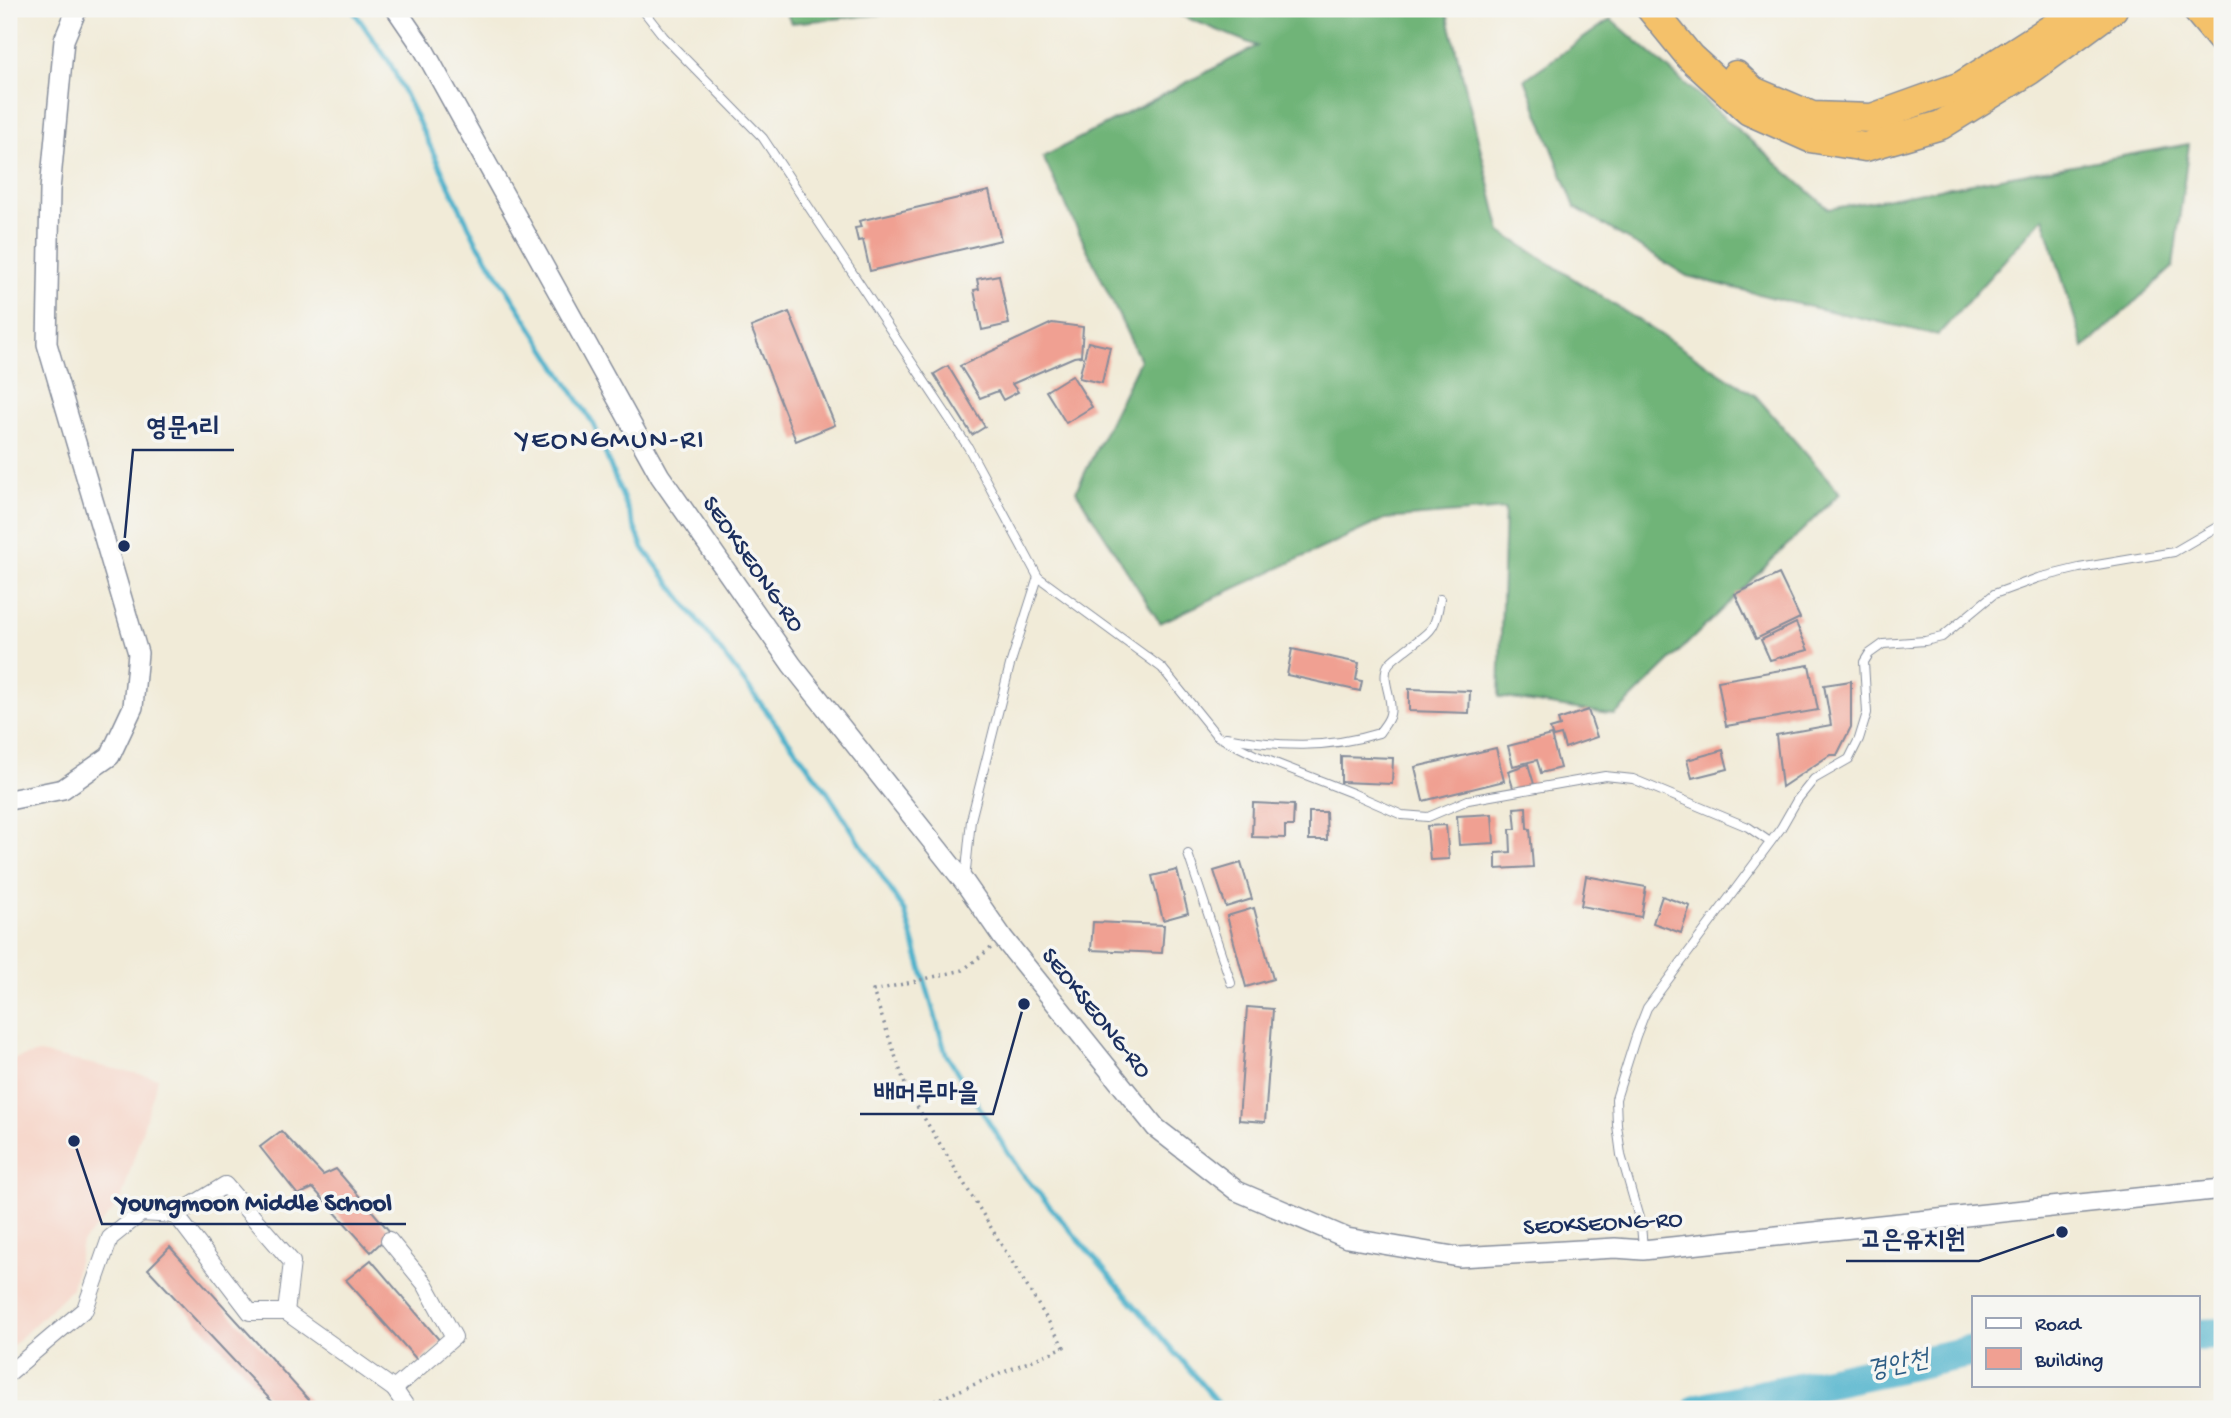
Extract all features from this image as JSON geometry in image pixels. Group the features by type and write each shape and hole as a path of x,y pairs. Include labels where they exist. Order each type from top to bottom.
{"highway":[{"path":"1651,9 1690,57 1749,111 1810,138 1865,147 1941,125 2030,70 2113,9"},
{"path":"1670,9 1753,91 1812,116 1872,118 1961,86 2082,9"},
{"path":"2196,9 2222,40"}],"street":[{"path":"9,800 63,789 110,756 133,707 138,653 47,344 50,190 64,40 77,9"},
{"name":"SEOKSEONG-RO","path":"396,9 424,50 660,476 792,665 965,883 1003,938 1156,1128 1237,1191 1347,1238 1459,1257 1615,1248 1643,1250 2222,1189"},
{"path":"9,1373 85,1309 110,1238 141,1213 176,1215 225,1185 292,1262 286,1312"},
{"path":"176,1215 250,1312 286,1312 394,1389 408,1409"},
{"path":"389,1240 425,1284 454,1337 394,1389"}],"lane":[{"path":"642,9 664,37 763,138 968,447 1038,577 1162,668 1217,736 1257,756 1402,815 1428,817 1468,800 1605,776 1633,779 1748,827 1770,842"},
{"path":"1643,1250 1641,1226 1621,1156 1616,1099 1647,1008 1781,828 1797,800 1815,779 1849,759 1860,740 1867,713 1864,662 1869,654 1884,644 1942,637 1994,594 2079,568 2174,552 2222,524"},
{"path":"965,883 971,820 1010,666 1038,577"},
{"path":"1217,736 1267,745 1310,745 1356,740 1379,733 1390,715 1387,667 1394,658 1431,630 1437,621 1440,599"},
{"path":"1188,854 1231,983"}],"path":[{"path":"915,1409 1064,1347 907,1090 873,991 963,970 1003,938"}],"shaded area":[{"path":"39,1053 158,1078 120,1204 82,1242 72,1288 9,1349 9,1060"}],"green space":[{"path":"785,9 937,9 791,23"},
{"path":"1165,9 1446,9 1501,232 1756,396 1840,493 1615,715 1499,697 1505,509 1385,519 1160,623 1076,491 1140,360 1043,157 1257,46"},
{"path":"1611,19 1829,209 2189,144 2173,267 2084,348 2043,217 1938,335 1687,276 1575,207 1525,79"}],"building":[{"path":"989,191 1001,240 870,271 863,240 858,241 855,228 861,227 859,221"},
{"path":"999,275 1009,324 982,330 974,290 979,289 977,279"},
{"path":"789,312 835,425 796,441 751,327"},
{"path":"1052,323 1083,327 1081,356 1012,384 1018,392 1003,400 998,391 980,398 960,366"},
{"path":"1088,342 1110,347 1102,383 1079,378"},
{"path":"948,366 985,427 972,435 934,374"},
{"path":"1072,375 1092,407 1066,423 1046,391"},
{"path":"1779,574 1800,618 1756,639 1735,594"},
{"path":"1796,623 1808,650 1770,660 1761,640"},
{"path":"1292,649 1359,663 1356,680 1362,681 1360,691 1287,675"},
{"path":"1809,665 1818,710 1726,726 1718,681"},
{"path":"1851,681 1851,727 1837,755 1830,755 1782,787 1776,735 1831,725 1824,685"},
{"path":"1409,689 1470,691 1469,713 1409,711"},
{"path":"1588,710 1597,737 1565,748 1561,735 1553,737 1550,729 1560,726 1558,720"},
{"path":"1551,735 1560,768 1541,773 1537,760 1513,766 1508,746"},
{"path":"1496,748 1504,781 1423,801 1415,767"},
{"path":"1723,750 1728,769 1692,778 1687,760"},
{"path":"1341,756 1393,758 1392,784 1341,782"},
{"path":"1528,764 1534,784 1514,791 1508,771"},
{"path":"1253,803 1294,805 1293,826 1285,826 1285,838 1252,837"},
{"path":"1526,807 1533,867 1496,869 1496,853 1511,852 1510,829 1516,829 1514,808"},
{"path":"1309,812 1326,812 1327,840 1309,840"},
{"path":"1492,814 1494,843 1459,845 1457,816"},
{"path":"1446,825 1449,859 1430,860 1427,826"},
{"path":"1241,863 1252,899 1226,907 1214,871"},
{"path":"1177,870 1188,913 1163,920 1152,876"},
{"path":"1586,876 1646,887 1641,917 1581,906"},
{"path":"1662,896 1690,906 1681,933 1653,923"},
{"path":"1254,908 1273,979 1246,987 1227,916"},
{"path":"1093,922 1164,925 1162,953 1091,950"},
{"path":"1247,1007 1273,1009 1265,1122 1239,1120"},
{"path":"281,1131 323,1175 336,1169 391,1233 371,1252 313,1188 298,1195 260,1147"},
{"path":"170,1247 317,1409 279,1409 148,1269"},
{"path":"371,1260 441,1342 419,1362 346,1280"}],"waterway":[{"path":"352,9 390,63 476,241 594,425 643,548 826,790 905,912 946,1054 1019,1170 1223,1409"},
{"name":"경안천","path":"2200,1335 2222,1334"},
{"name":"경안천","path":"1699,1409 1972,1351"}],"place":[{"name":"영문1리","path":"124,546"},
{"name":"배머루마을","path":"1024,1004"},
{"name":"Youngmoon Middle School","path":"74,1141"},
{"name":"고은유치원","path":"2062,1232"}],"district":[{"name":"YEONGMUN-RI","path":"611,441"}]}
